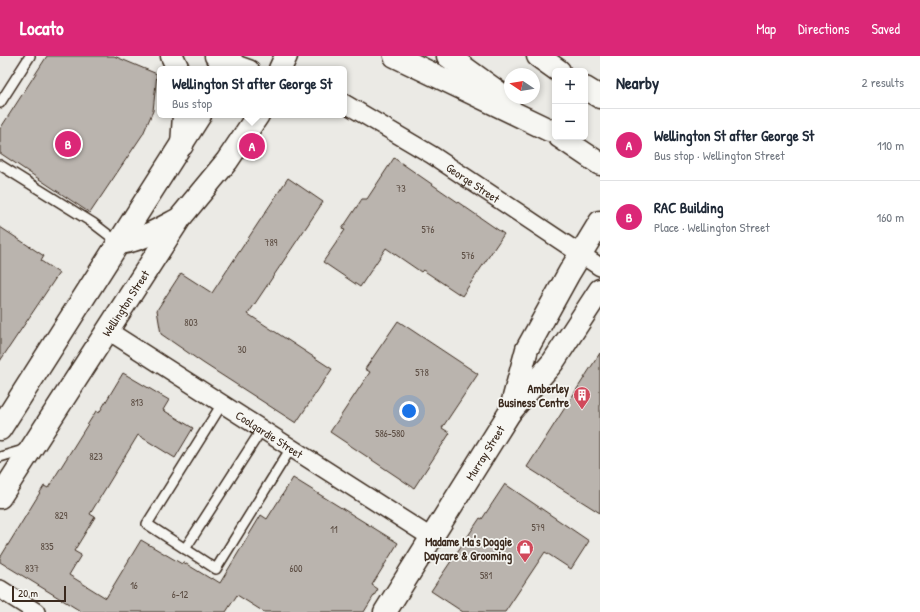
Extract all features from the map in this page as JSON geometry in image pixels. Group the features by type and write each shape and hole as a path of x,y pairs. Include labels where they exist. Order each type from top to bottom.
{"main road":[{"path":"172,56 177,66"},
{"path":"281,66 286,56"},
{"path":"395,56 552,133"},
{"path":"448,56 552,132"},
{"path":"538,56 556,68"},
{"path":"547,56 557,68"},
{"path":"588,90 600,97"},
{"path":"182,145 184,118"},
{"path":"0,429 120,243 198,118"},
{"name":"Wellington Street","path":"0,497 180,218 227,161 256,118"},
{"path":"564,140 600,164"},
{"path":"120,243 134,241 145,237 180,218"},
{"name":"Murray Street","path":"385,612 510,412 527,349 569,273 600,222"},
{"path":"510,412 552,362 600,290"}],"street":[{"name":"George Street","path":"347,105 432,155 600,267"},
{"name":"Coolgardie Street","path":"107,330 432,538"},
{"path":"0,589 36,612"}],"lane":[{"path":"0,103 30,56"},
{"path":"0,165 93,223 120,243"},
{"path":"222,404 147,524 216,569 291,448"},
{"path":"186,549 262,429"},
{"path":"0,457 20,451 37,439"}],"building":[{"path":"47,56 114,56 157,74 153,111 143,134 90,213 0,153 0,129"},
{"path":"394,158 504,234 462,296 423,270 421,272 386,248 360,287 323,262 345,230 342,229 362,199 367,199"},
{"path":"288,178 323,202 248,314 332,369 296,423 161,334 157,310 181,273 212,293"},
{"path":"0,227 44,256 41,261 59,273 0,361"},
{"path":"398,321 478,374 442,428 450,433 414,488 330,432 370,372 365,369"},
{"name":"Amberley Business Centre","path":"600,353 600,513 527,467"},
{"path":"123,373 169,400 163,410 193,428 175,458 138,435 90,514 95,517 74,551 81,555 69,575 106,598 141,540 182,564 183,562 220,583 261,515 267,519 293,478 398,543 372,585 378,589 364,612 264,612 237,595 226,612 82,612 0,562 0,558 44,486 48,488 96,411 99,413"},
{"path":"505,484 589,541 571,569 545,552 505,612 463,612 431,591 480,518 482,519"}],"place":[{"name":"RAC Building","path":"68,144"},
{"name":"Wellington St after George St","path":"252,146"},
{"name":"Amberley Business Centre","path":"582,410"},
{"name":"Madame Ma's Doggie Daycare & Grooming","path":"525,563"}]}
